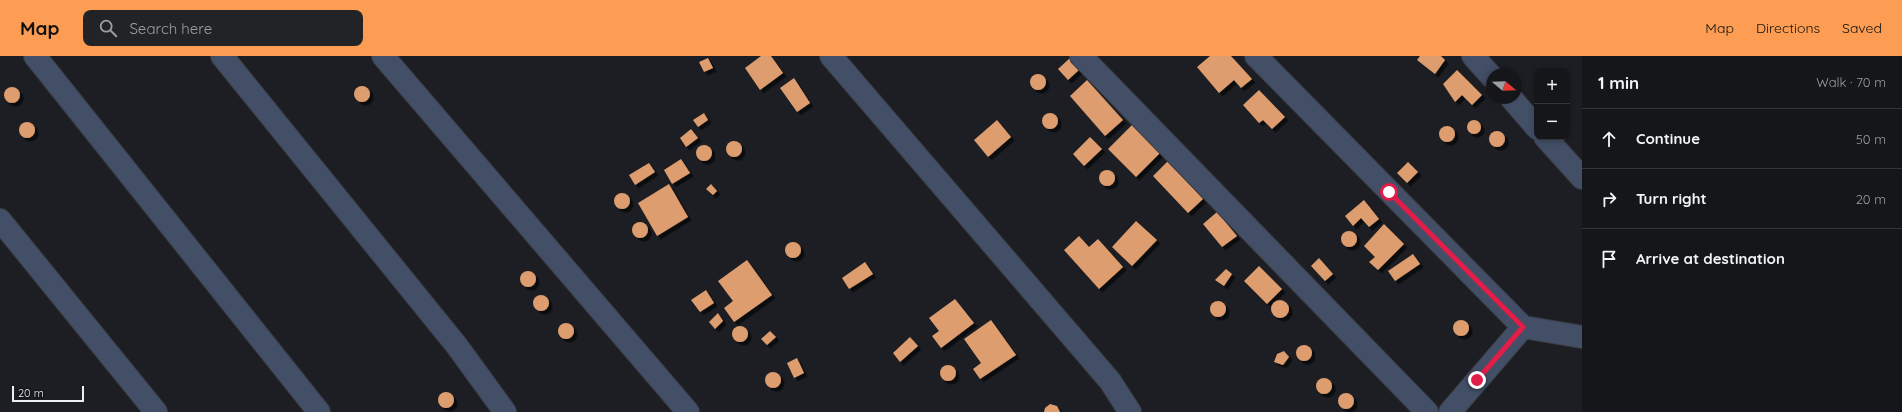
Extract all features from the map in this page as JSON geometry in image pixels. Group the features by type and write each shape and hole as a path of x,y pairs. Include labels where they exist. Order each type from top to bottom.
{"street":[{"path":"34,56 319,412"},
{"path":"222,56 457,346 505,412"},
{"path":"383,56 688,412"},
{"path":"831,56 1110,380 1130,412"},
{"path":"1081,56 1426,412"},
{"path":"1256,56 1523,327 1582,337"},
{"path":"1473,56 1486,70"},
{"path":"1516,104 1534,125"},
{"path":"1548,140 1582,178"},
{"path":"0,220 156,412"},
{"path":"1450,412 1523,327"}],"building":[{"path":"761,56 771,56 783,73 760,90 745,68"},
{"path":"1210,56 1231,56 1252,79 1241,88 1234,80 1219,93 1197,67"},
{"path":"1420,56 1441,56 1445,60 1435,74 1417,60"},
{"path":"708,58 713,68 704,72 699,62"},
{"path":"1070,58 1080,69 1068,80 1058,69"},
{"path":"1457,70 1482,95 1472,105 1462,95 1455,102 1443,84"},
{"path":"1038,74 1044,76 1046,82 1044,88 1038,90 1032,88 1030,82 1032,76"},
{"path":"794,78 810,103 797,112 780,88"},
{"path":"1087,80 1123,120 1105,136 1070,96"},
{"path":"359,86 365,86 370,91 368,100 365,102 359,102 354,97 354,91"},
{"path":"9,87 15,87 20,92 18,101 15,103 9,103 4,98 4,92"},
{"path":"1259,90 1285,117 1272,129 1263,120 1259,123 1243,105"},
{"path":"704,113 708,120 698,127 693,120"},
{"path":"1050,113 1056,115 1058,121 1056,127 1050,129 1044,127 1042,121 1044,115"},
{"path":"997,120 1011,137 988,157 974,140"},
{"path":"1471,120 1477,120 1481,124 1481,130 1477,134 1471,134 1467,130 1467,124"},
{"path":"24,122 30,122 35,127 33,136 30,138 24,138 19,133 19,127"},
{"path":"1133,124 1161,152 1136,177 1108,149"},
{"path":"1444,126 1450,126 1455,131 1453,140 1450,142 1444,142 1439,137 1439,131"},
{"path":"691,129 698,138 686,147 680,138"},
{"path":"1494,131 1500,131 1505,136 1503,145 1500,147 1494,147 1489,142 1489,136"},
{"path":"1090,137 1102,149 1084,166 1073,154"},
{"path":"731,141 737,141 742,146 740,155 737,157 731,157 726,152 726,146"},
{"path":"701,145 707,145 712,150 710,159 707,161 701,161 696,156 696,150"},
{"path":"681,159 690,173 672,184 664,170"},
{"path":"1168,161 1203,199 1188,213 1153,176"},
{"path":"1408,162 1418,172 1407,183 1397,173"},
{"path":"649,163 655,172 635,185 629,175"},
{"path":"1104,170 1110,170 1115,175 1113,184 1110,186 1104,186 1099,181 1099,175"},
{"path":"669,184 688,217 657,236 638,203"},
{"path":"711,184 717,191 713,195 706,189"},
{"path":"619,193 625,193 630,198 628,207 625,209 619,209 614,204 614,198"},
{"path":"1364,200 1379,219 1369,227 1361,218 1353,226 1345,216"},
{"path":"1217,212 1237,236 1222,247 1203,224"},
{"path":"1136,221 1157,240 1132,266 1112,247"},
{"path":"637,222 643,222 648,227 646,236 643,238 637,238 632,233 632,227"},
{"path":"1384,224 1404,244 1378,270 1369,262 1375,257 1364,246"},
{"path":"1349,231 1355,233 1357,239 1355,245 1349,247 1343,245 1341,239 1343,233"},
{"path":"1079,236 1089,247 1098,239 1123,267 1099,289 1064,250"},
{"path":"790,242 796,242 801,247 799,256 796,258 790,258 785,253 785,247"},
{"path":"1413,254 1420,264 1395,281 1388,271"},
{"path":"1319,258 1333,274 1325,281 1311,266"},
{"path":"747,260 772,295 734,322 724,308 733,301 718,281"},
{"path":"865,262 873,274 849,289 842,278"},
{"path":"1259,266 1282,289 1267,304 1244,281"},
{"path":"1226,269 1232,274 1224,286 1215,280"},
{"path":"528,271 534,273 536,279 534,285 528,287 522,285 520,279 522,273"},
{"path":"706,290 714,303 700,312 691,300"},
{"path":"541,295 547,297 549,303 547,309 541,311 535,309 533,303 535,297"},
{"path":"955,299 974,323 941,348 932,336 939,331 929,318"},
{"path":"1280,300 1286,303 1289,309 1286,315 1280,318 1274,315 1271,309 1274,303"},
{"path":"1215,301 1221,301 1226,306 1224,315 1221,317 1215,317 1210,312 1210,306"},
{"path":"718,313 723,321 715,329 709,322"},
{"path":"991,320 1016,355 980,379 973,369 981,363 964,339"},
{"path":"1458,320 1464,320 1469,325 1467,334 1464,336 1458,336 1453,331 1453,325"},
{"path":"563,323 569,323 574,328 572,337 569,339 563,339 558,334 558,328"},
{"path":"737,326 743,326 748,331 746,340 743,342 737,342 732,337 732,331"},
{"path":"770,331 776,337 767,345 761,339"},
{"path":"910,337 918,346 900,362 893,353"},
{"path":"1301,345 1307,345 1312,350 1310,359 1307,361 1301,361 1296,356 1296,350"},
{"path":"1284,351 1289,357 1283,365 1274,362 1277,354"},
{"path":"797,358 804,373 794,378 787,363"},
{"path":"948,365 954,367 956,373 954,379 948,381 942,379 940,373 942,367"},
{"path":"773,372 779,374 781,380 779,386 773,388 767,386 765,380 767,374"},
{"path":"1324,378 1330,380 1332,386 1330,392 1324,394 1318,392 1316,386 1318,380"},
{"path":"443,392 449,392 454,397 452,406 449,408 443,408 438,403 438,397"},
{"path":"1343,393 1349,393 1354,398 1352,407 1349,409 1343,409 1338,404 1338,398"},
{"path":"1050,404 1057,406 1060,412 1044,412 1045,408"}],"route":[{"path":"1389,192 1523,327 1477,380"}]}
